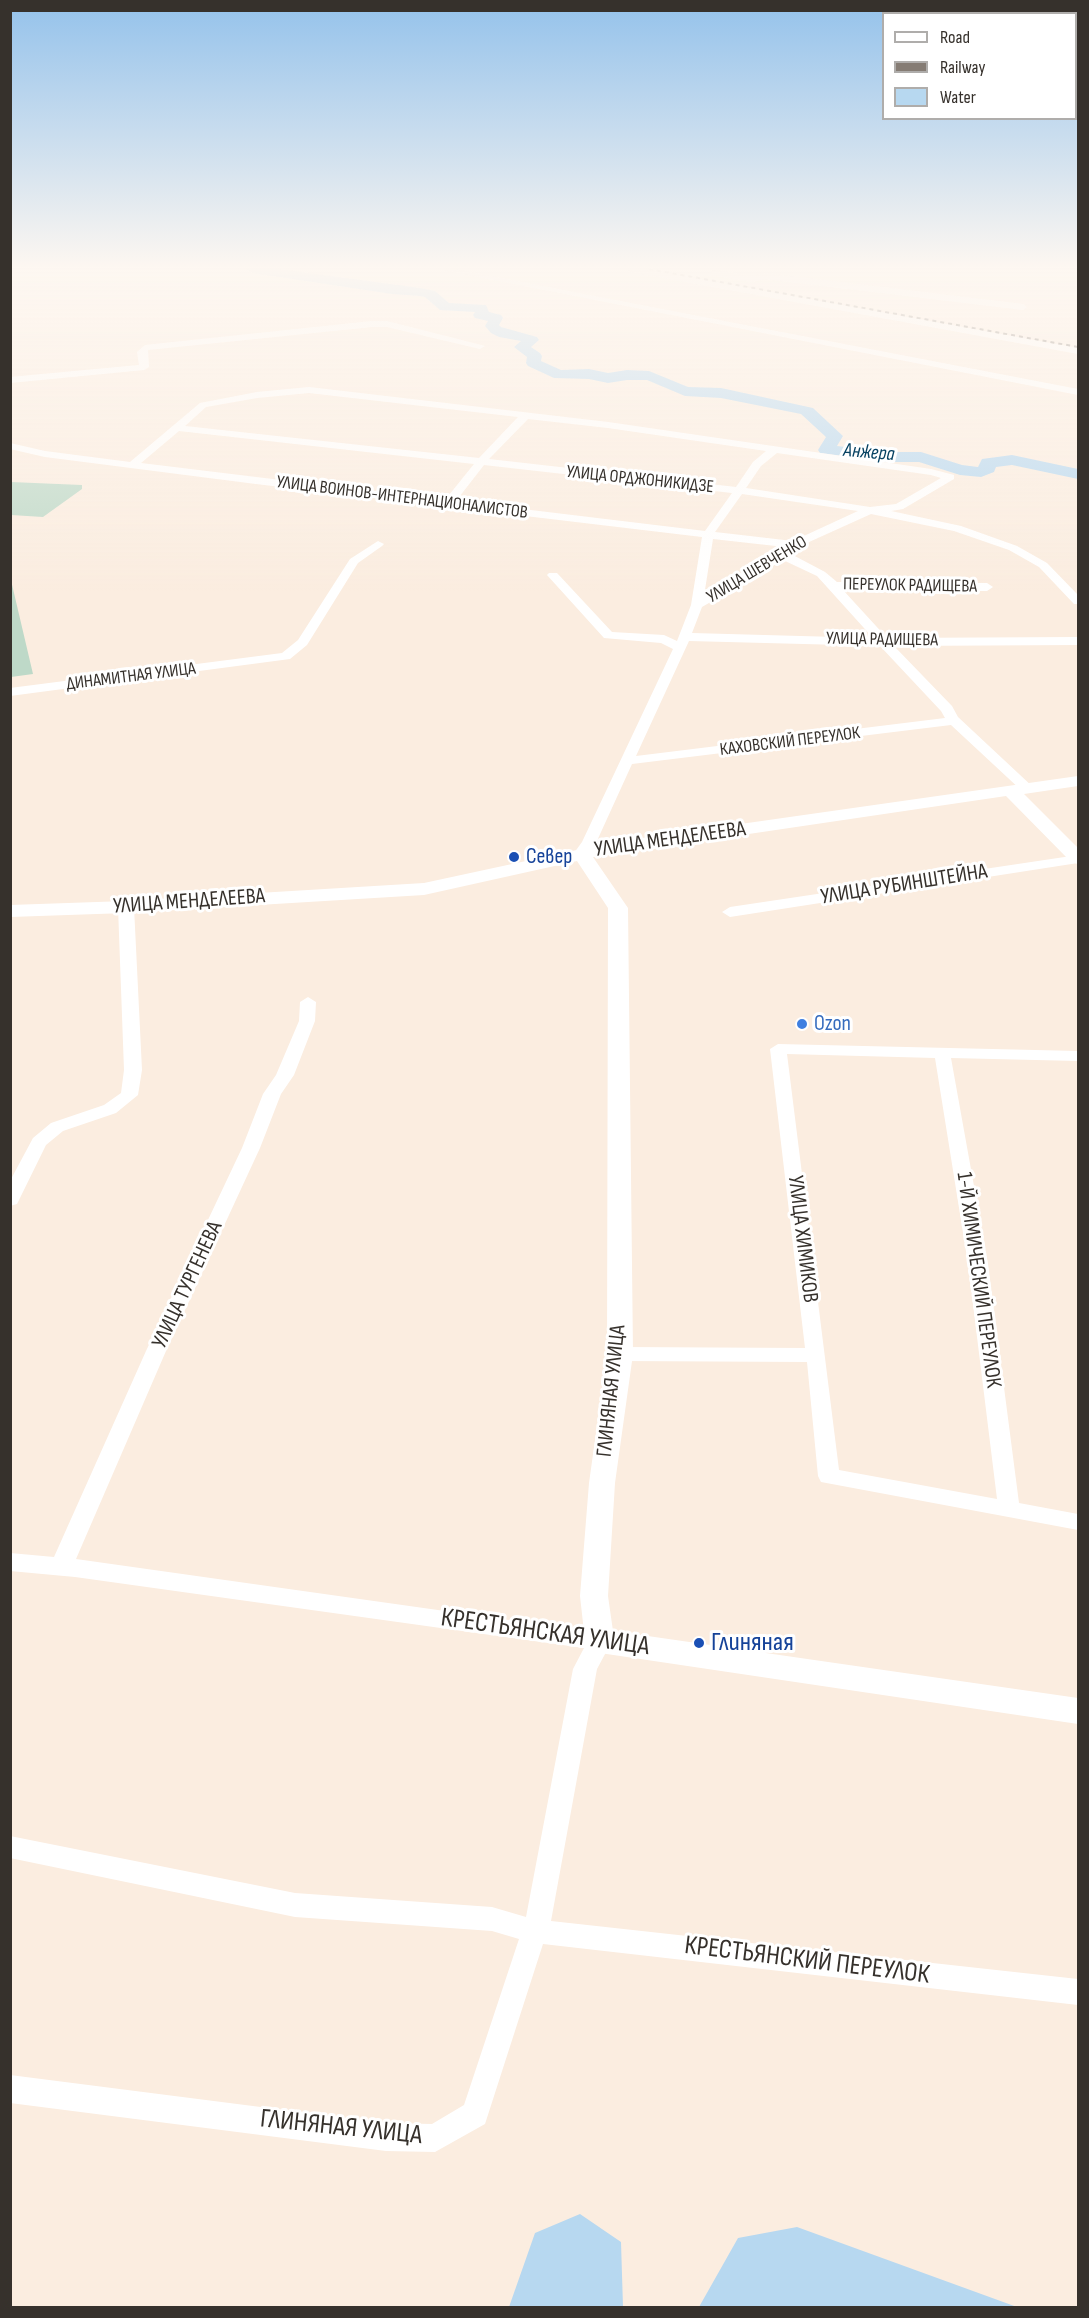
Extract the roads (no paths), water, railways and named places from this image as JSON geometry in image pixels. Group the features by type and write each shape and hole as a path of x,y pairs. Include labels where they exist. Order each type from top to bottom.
{"street":[{"path":"10,380 39,377"},
{"path":"1001,377 1078,392"},
{"path":"134,465 203,405 257,395 309,390 388,401 527,414 774,450"},
{"path":"448,504 481,462 527,414"},
{"name":"УЛИЦА ОРДЖОНИКИДЗЕ","path":"178,428 738,490 870,510 957,528 1013,548 1043,565 1078,601"},
{"name":"УЛИЦА ВОИНОВ-ИНТЕРНАЦИОНАЛИСТОВ","path":"10,446 45,454 794,545"},
{"path":"697,605 708,535 757,464 774,450"},
{"name":"УЛИЦА ШЕВЧЕНКО","path":"581,853 589,843 683,642 697,605 783,555 794,545 870,510 899,507 950,477 931,472 774,450"},
{"name":"ДИНАМИТНАЯ УЛИЦА","path":"10,692 286,656 303,642 354,561 378,544"},
{"path":"783,555 821,574 834,586 846,602 947,708 952,719 1019,789 1078,859"},
{"name":"УЛИЦА РАДИЩЕВА","path":"553,575 608,634 683,642 1078,641"},
{"name":"ПЕРЕУЛОК РАДИЩЕВА","path":"834,586 987,587"},
{"name":"КАХОВСКИЙ ПЕРЕУЛОК","path":"627,761 921,726 944,723 952,719"},
{"name":"УЛИЦА МЕНДЕЛЕЕВА","path":"10,911 126,907 424,889 581,853 1078,781"},
{"name":"ГЛИНЯНАЯ УЛИЦА","path":"10,2089 386,2137 435,2138 475,2114 534,1931 585,1669 600,1641 594,1596 602,1483 620,1354 618,908 581,853"},
{"name":"УЛИЦА РУБИНШТЕЙНА","path":"730,912 1078,859"},
{"path":"10,1200 39,1142 57,1127 110,1109 129,1095 133,1070 126,907"},
{"name":"УЛИЦА ТУРГЕНЕВА","path":"61,1567 156,1351 251,1148 272,1094 285,1075 307,1021 308,1002"},
{"name":"УЛИЦА ХИМИКОВ","path":"1078,1056 778,1049 829,1476 1078,1522"},
{"name":"1-Й ХИМИЧЕСКИЙ ПЕРЕУЛОК","path":"942,1052 978,1264 1009,1509"},
{"path":"620,1354 816,1355"},
{"name":"КРЕСТЬЯНСКАЯ УЛИЦА","path":"10,1562 61,1567 600,1641 1078,1711"},
{"path":"10,1848 295,1905 492,1919 534,1931"},
{"name":"КРЕСТЬЯНСКИЙ ПЕРЕУЛОК","path":"534,1931 1078,1992"}],"water":[{"path":"580,2214 621,2242 623,2307 509,2307 535,2233"},
{"path":"797,2227 1017,2307 699,2307 738,2238"}],"waterway":[{"name":"Анжера","path":"604,377 613,377"},
{"name":"Анжера","path":"652,377 685,391 721,393 807,411 835,436 826,450 889,457 921,457 960,470 981,472 988,468 988,463 1012,460 1047,468 1064,469 1078,474"}],"place":[{"name":"Север","path":"514,857"},
{"name":"Ozon","path":"802,1024"},
{"name":"Глиняная","path":"699,1643"}]}
